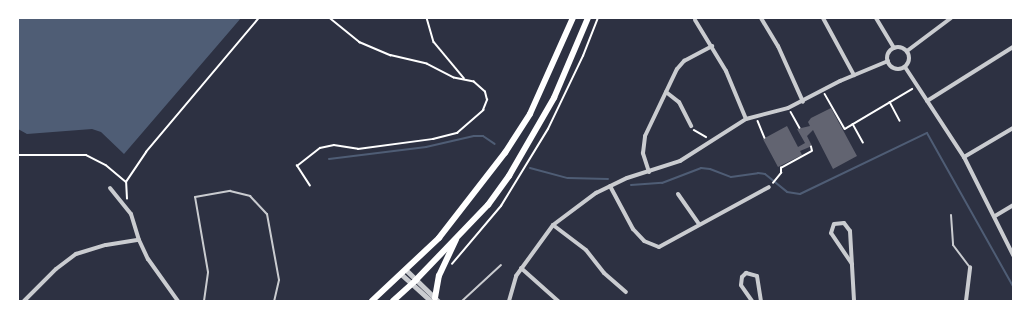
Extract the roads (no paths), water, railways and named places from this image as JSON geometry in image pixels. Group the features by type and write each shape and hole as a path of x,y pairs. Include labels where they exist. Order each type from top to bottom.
{"main road":[{"path":"372,301 404,273 443,233 505,153 530,114 573,18"},
{"path":"392,301 414,282 488,205 530,141 569,68 588,18"},
{"path":"435,300 439,276 456,238"}],"street":[{"path":"761,18 778,46 803,102"},
{"path":"823,18 854,75"},
{"path":"876,18 894,48"},
{"path":"908,51 951,18"},
{"path":"695,20 726,71 746,119"},
{"path":"649,172 643,153 645,136 680,64 712,46"},
{"path":"905,67 895,68 888,61 888,54 894,48 901,47 908,51"},
{"path":"927,101 1013,47"},
{"path":"905,67 909,60 908,51"},
{"path":"509,301 512,284 521,268 553,225 577,205 610,186 680,161 746,119 788,108 803,102 823,90 854,75 888,61"},
{"path":"905,67 964,157 995,216 1013,255"},
{"path":"666,92 679,102 691,126"},
{"path":"964,157 1013,128"},
{"path":"610,186 633,229 655,247 664,246 699,224 738,206 770,186"},
{"path":"110,188 128,211 148,259 178,301"},
{"path":"678,194 699,224"},
{"path":"995,216 1013,205"},
{"path":"852,264 831,233 831,228 839,222 847,224 850,231 852,264 854,301"},
{"path":"553,225 586,250 604,273 626,292"},
{"path":"24,301 56,269 76,254 106,245 139,240"},
{"path":"966,301 970,267"},
{"path":"521,268 558,301"},
{"path":"404,273 435,300"},
{"path":"752,301 741,285 742,276 746,273 757,276 761,301"}],"lane":[{"path":"204,301 208,272 195,197 230,191 250,196 267,214 279,280 274,301"},
{"path":"951,215 953,245 970,267"},
{"path":"462,301 501,265"}],"water":[{"path":"18,18 241,18 124,154 101,132 92,129 27,134 18,129"}],"waterway":[{"path":"631,185 662,183 701,168 710,169 731,177 758,173 765,174 787,192 800,194 927,133 1013,286"},
{"path":"329,159 426,147 474,136 483,136 495,144"},
{"path":"530,168 568,178 608,179"}]}
